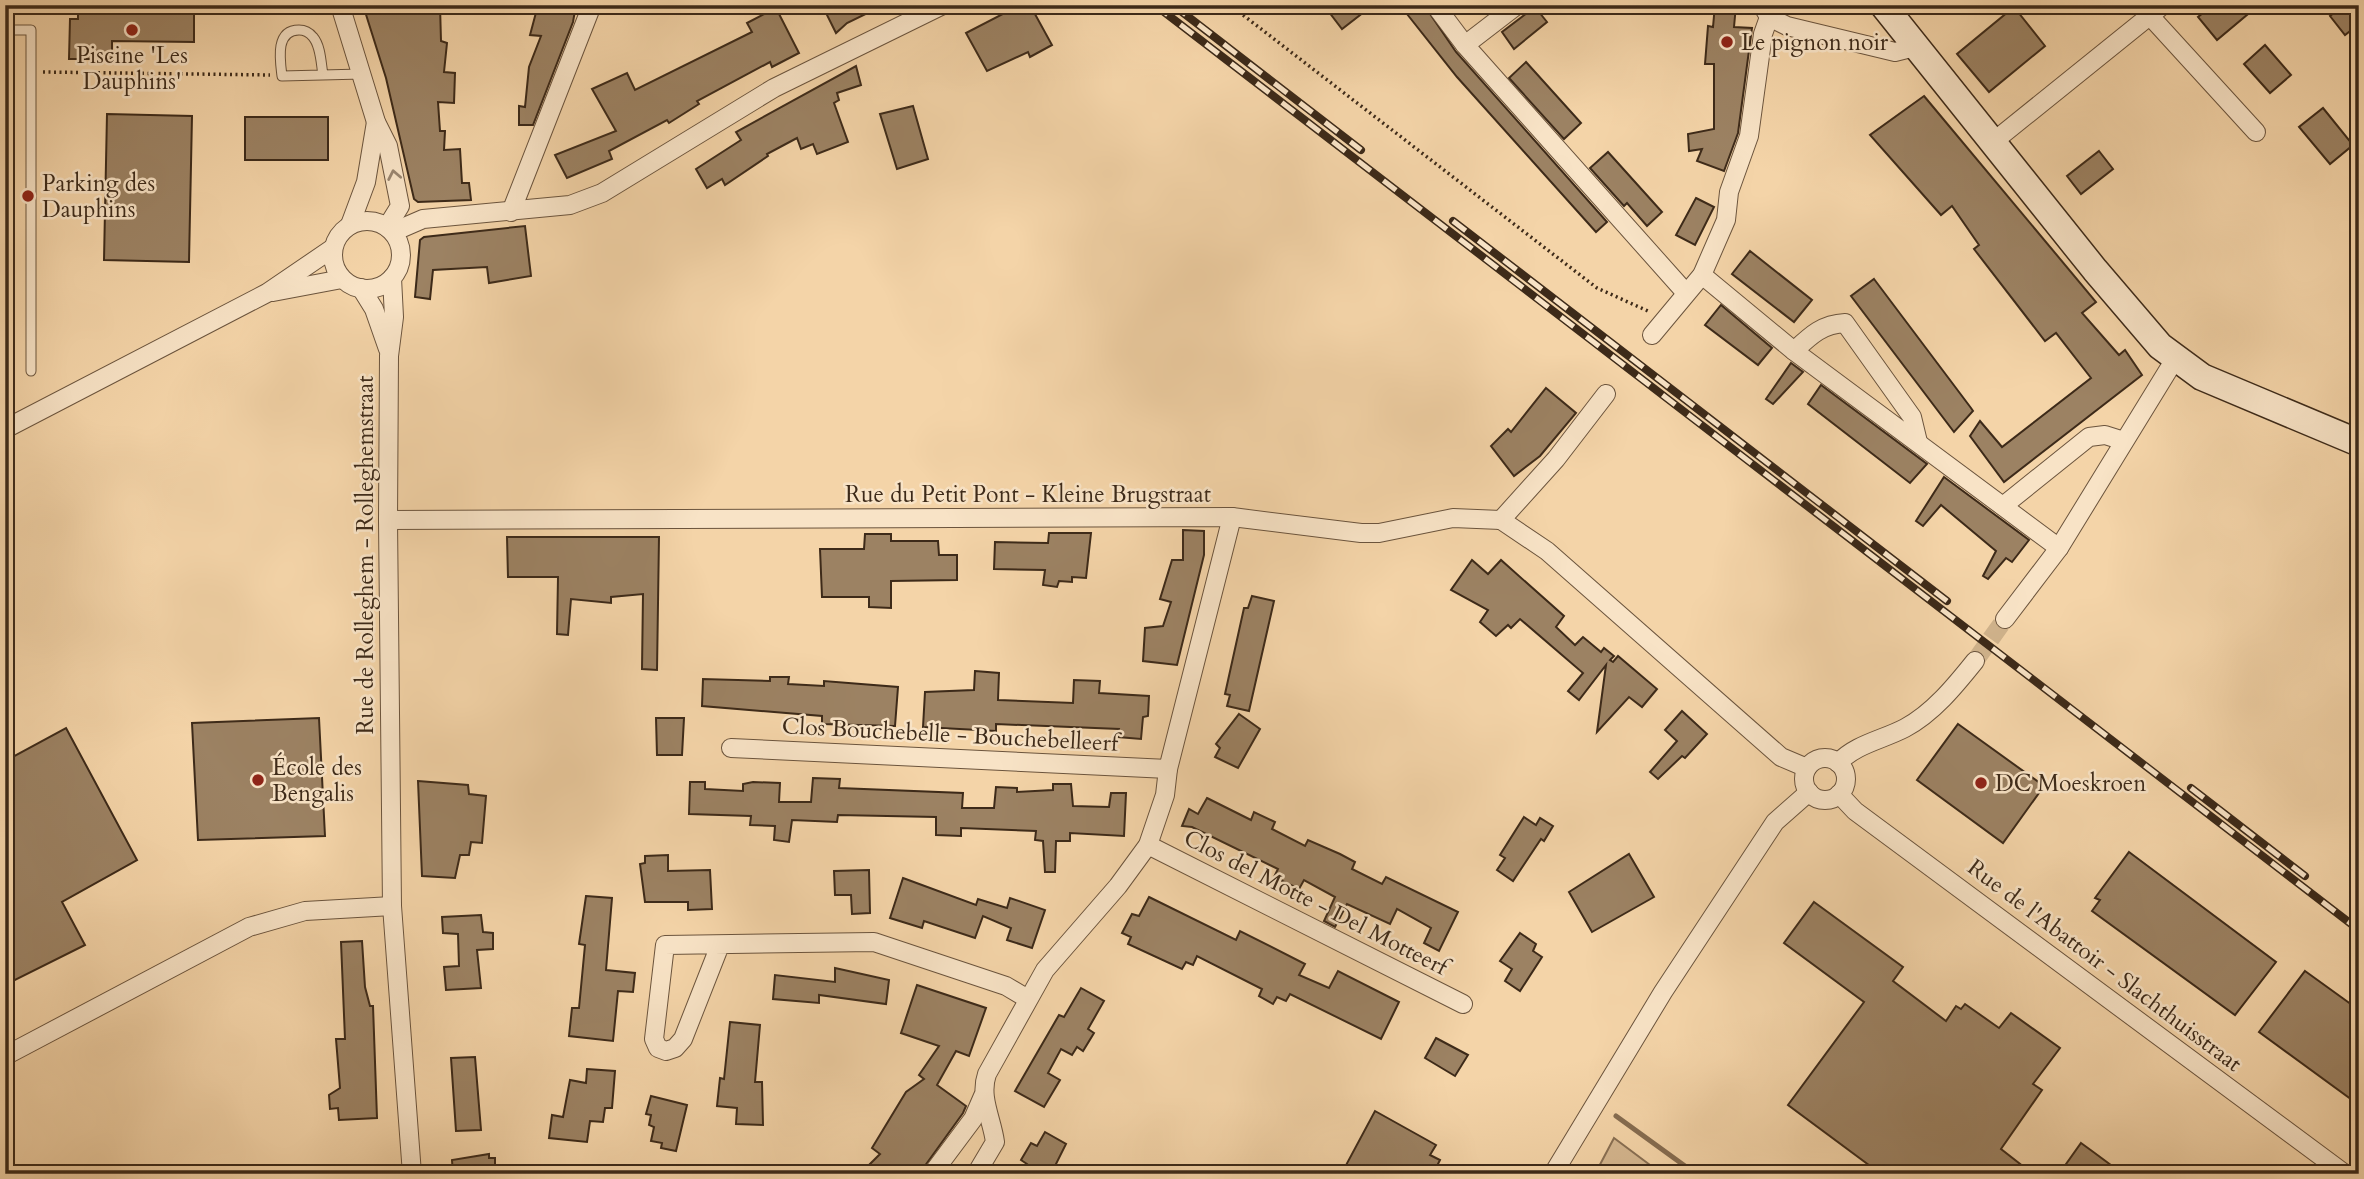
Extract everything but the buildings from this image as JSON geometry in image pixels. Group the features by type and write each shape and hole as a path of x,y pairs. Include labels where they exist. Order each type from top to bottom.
{"main road":[{"path":"1883,5 2143,327 2175,359 2203,377 2359,443"}],"street":[{"path":"340,5 376,122 388,146 400,205 390,230"},
{"path":"511,212 592,5"},
{"path":"390,230 423,219 570,205 602,193 774,88 943,5"},
{"path":"1435,5 1465,46 1686,293"},
{"path":"1465,46 1517,5"},
{"path":"1652,335 1702,275 1726,220 1729,192 1749,136 1766,11 1787,26 1895,52 1915,47"},
{"path":"1993,142 2157,11 2256,132"},
{"path":"350,225 366,182 376,122"},
{"path":"5,429 267,293 333,248 339,235 350,225 362,221 376,221 390,230 401,255 392,278 372,289 360,288 342,279 336,270 333,248"},
{"path":"1702,275 1794,351 2059,548"},
{"name":"Rue de Rolleghem - Rolleghemstraat","path":"392,278 394,317 389,356 388,520 392,906 411,1174"},
{"path":"267,293 342,279"},
{"name":"Rue de Rolleghem - Rolleghemstraat","path":"360,288 374,309 389,356"},
{"path":"1794,351 1817,330 1830,324 1844,323 1912,417 1918,442"},
{"path":"2005,619 2059,548 2175,359"},
{"path":"1606,394 1556,459 1502,520 1547,551 1781,757 1807,768"},
{"path":"2003,506 2089,437 2105,435 2124,441"},
{"path":"932,1174 978,1110 986,1074 1045,970 1118,886 1147,845 1164,795 1168,769 1232,517"},
{"name":"Rue du Petit Pont - Kleine Brugstraat","path":"388,520 1232,517 1361,533 1379,533 1453,518 1502,520"},
{"path":"1838,763 1848,752 1905,728 1919,718 1955,685 1975,661"},
{"name":"Clos Bouchebelle - Bouchebelleerf","path":"731,748 1168,769"},
{"path":"1825,758 1838,763 1845,778 1839,794 1827,799 1809,792 1804,780 1811,762 1825,758"},
{"path":"1553,1174 1663,992 1775,822 1809,792"},
{"name":"Rue de l'Abattoir - Slachthuisstraat","path":"1839,794 1855,811 2345,1174"},
{"name":"Clos del Motte - Del Motteerf","path":"1147,845 1463,1004"},
{"path":"5,1056 248,928 305,911 392,906"},
{"path":"720,945 683,1039 675,1048 666,1051 658,1048 654,1038 665,945 874,942 1006,986 1028,999"},
{"path":"976,1174 993,1150 995,1138 983,1096"},
{"path":"965,1130 982,1132 995,1138"}],"lane":[{"path":"5,30 31,30 31,371"},
{"path":"323,75 315,38 304,30 293,30 283,39 279,53 282,76 323,75 362,74"}],"path":[{"path":"1230,5 1597,288 1665,318"},
{"path":"31,71 282,76"}],"shaded area":[{"path":"1614,1138 1662,1174 1595,1174"}],"waterway":[{"path":"1616,1116 1696,1174"}],"tunnel":[{"path":"1975,661 2005,619"}],"railway":[{"path":"1155,5 2359,930"},
{"path":"1173,5 1361,150"},
{"path":"1453,221 1947,601"},
{"path":"2191,788 2305,876"}],"place":[{"name":"Piscine 'Les Dauphins'","path":"132,30"},
{"name":"Le pignon noir","path":"1727,42"},
{"name":"Parking des Dauphins","path":"28,196"},
{"name":"École des Bengalis","path":"258,780"},
{"name":"DC Moeskroen","path":"1981,783"}]}
